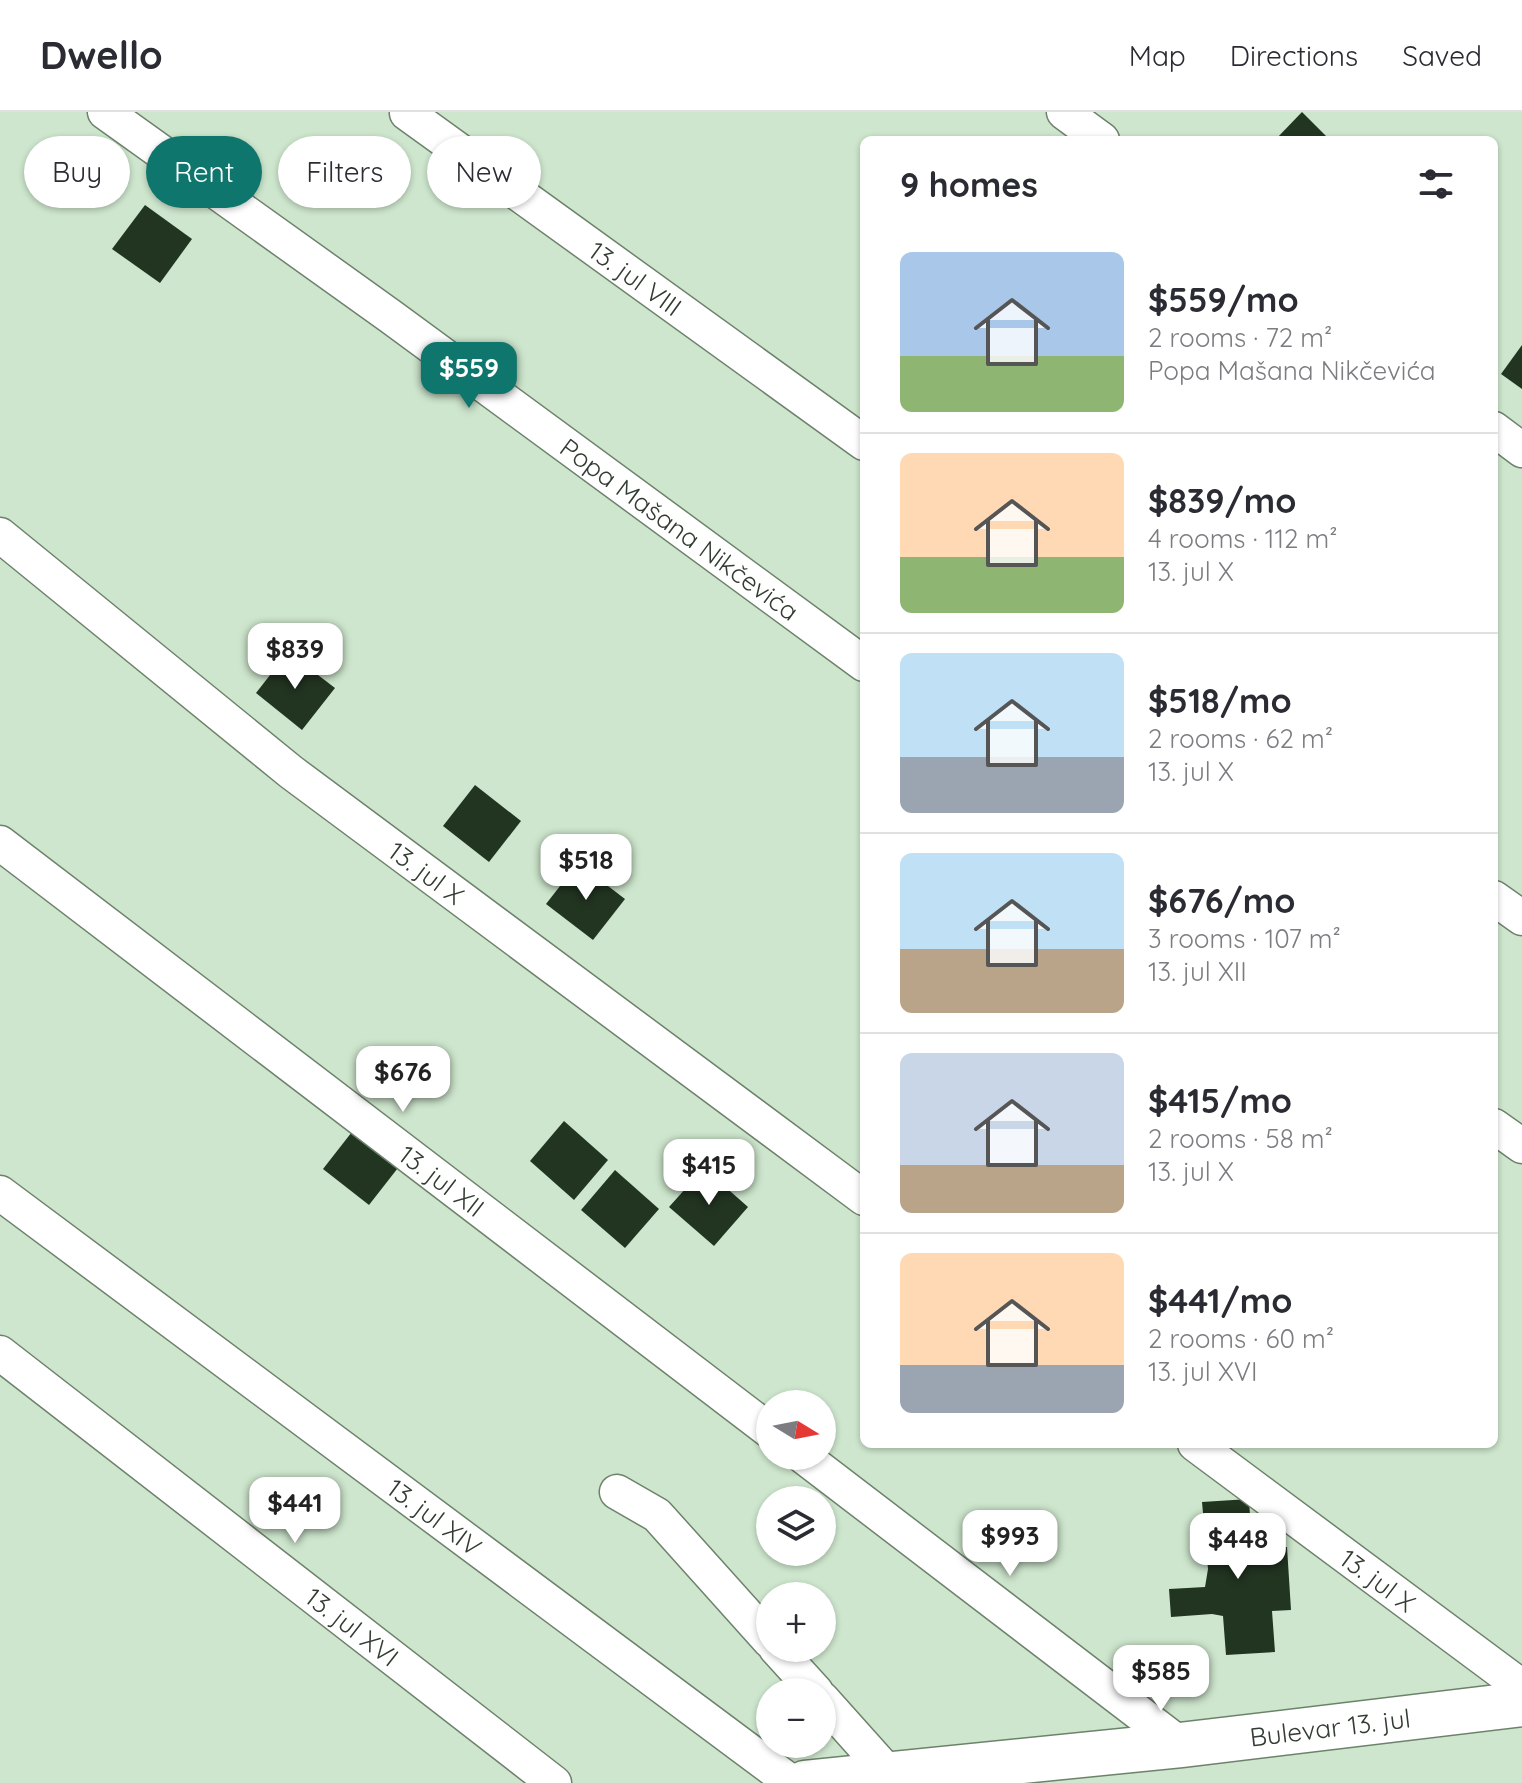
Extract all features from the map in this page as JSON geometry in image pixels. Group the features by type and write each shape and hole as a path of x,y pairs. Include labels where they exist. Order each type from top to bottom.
{"street":[{"name":"Popa Mašana Nikčevića","path":"105,112 377,306 860,661"},
{"path":"1064,112 1097,136"},
{"name":"13. jul VIII","path":"407,113 860,440"},
{"path":"1498,432 1522,450"},
{"name":"13. jul X","path":"0,535 291,772 860,1195"},
{"name":"13. jul XII","path":"0,843 756,1420"},
{"path":"1498,901 1522,918"},
{"path":"1498,1129 1522,1146"},
{"name":"13. jul XIV","path":"0,1193 792,1783"},
{"name":"13. jul XVI","path":"0,1353 554,1783"},
{"name":"13. jul X","path":"1200,1448 1522,1687"},
{"path":"821,1470 1181,1745"},
{"path":"617,1492 657,1515 756,1625"},
{"path":"789,1662 803,1678"},
{"name":"Bulevar 13. jul","path":"805,1783 1181,1745 1522,1704"},
{"path":"836,1715 890,1775"}],"building":[{"path":"1302,112 1326,136 1279,136"},
{"path":"145,205 192,239 160,283 112,249"},
{"path":"1522,345 1522,389 1501,374"},
{"path":"288,652 335,688 302,730 256,693"},
{"path":"475,785 521,821 489,862 443,826"},
{"path":"578,863 625,899 593,940 546,904"},
{"path":"564,1121 608,1160 574,1200 530,1161"},
{"path":"355,1128 401,1164 369,1205 323,1169"},
{"path":"704,1168 748,1207 714,1246 669,1207"},
{"path":"615,1170 659,1209 625,1248 581,1210"},
{"path":"1249,1499 1252,1549 1287,1547 1291,1610 1272,1611 1275,1652 1226,1655 1223,1616 1171,1617 1169,1589 1205,1587 1208,1569 1202,1502"}]}
